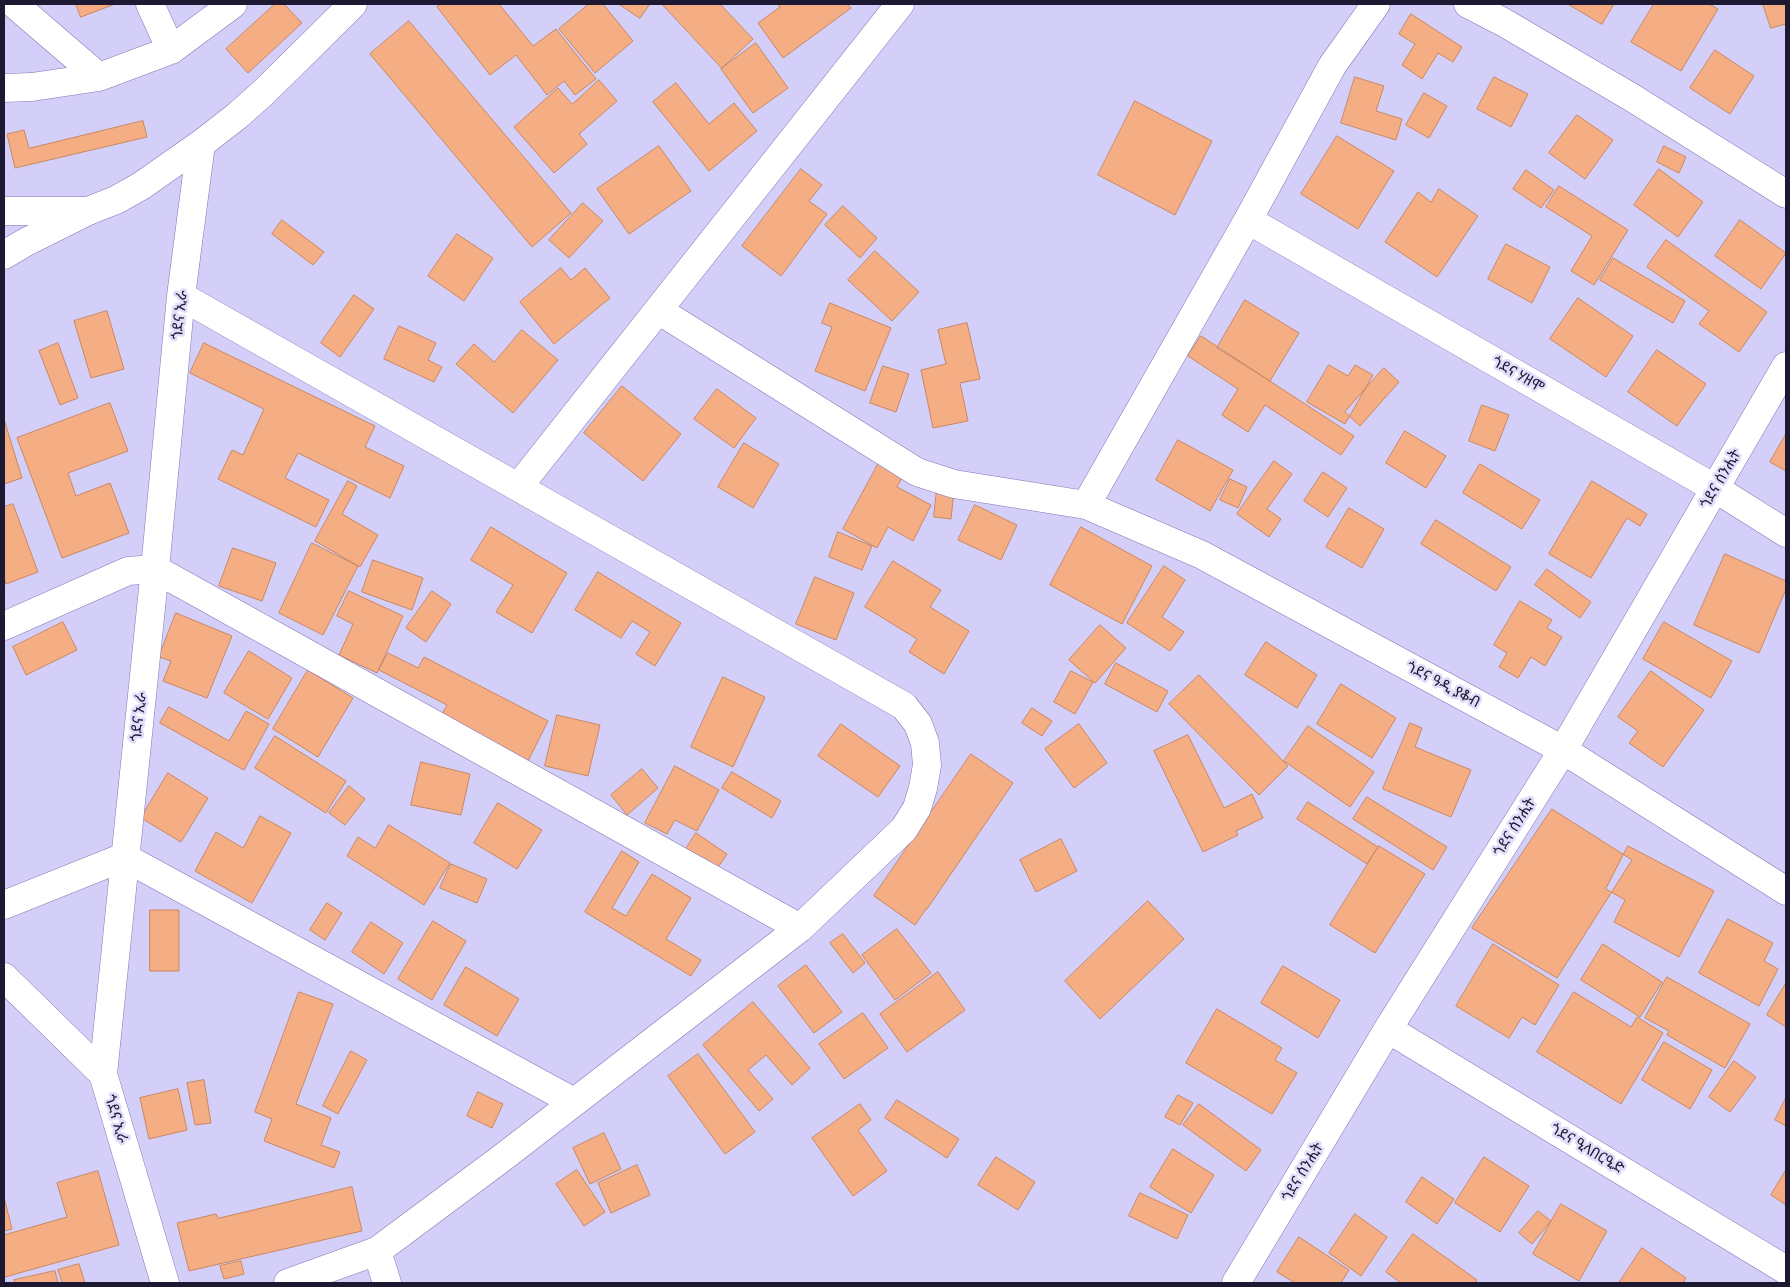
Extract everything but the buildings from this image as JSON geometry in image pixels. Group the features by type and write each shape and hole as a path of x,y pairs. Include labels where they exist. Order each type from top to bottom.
{"street":[{"path":"14,4 99,77"},
{"path":"150,4 171,50"},
{"path":"4,88 32,87 99,77 171,50 233,4"},
{"path":"4,255 88,210 116,200 141,186 201,144 264,92 353,4"},
{"path":"518,486 900,4"},
{"path":"1086,505 1248,220 1332,66 1376,4"},
{"path":"1468,4 1503,22 1631,97 1786,194"},
{"name":"ጎደና ኢራ","path":"165,1283 102,1074 155,569 181,296 201,144"},
{"path":"4,211 88,210"},
{"name":"ጎደና ሃዘሞ","path":"1248,220 1716,489 1786,533"},
{"path":"181,296 904,706 918,724 925,743 927,764 923,788 917,808 904,829 800,928 377,1252 288,1283"},
{"name":"ጎደና ዓዲ ያቆብ","path":"658,310 917,472 954,484 1086,505 1202,555 1563,750 1786,891"},
{"name":"ጎደና ሰንሒት","path":"1236,1283 1388,1029 1563,750 1786,366"},
{"path":"4,626 128,571 155,569 800,928"},
{"path":"4,905 124,857 574,1102"},
{"path":"4,977 102,1074"},
{"name":"ጎደና ዒላበርዒድ","path":"1388,1029 1786,1270"},
{"path":"377,1252 387,1283"}]}
